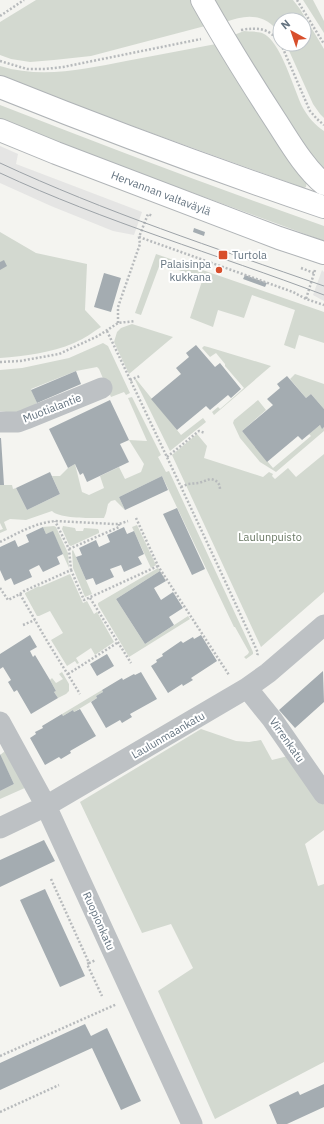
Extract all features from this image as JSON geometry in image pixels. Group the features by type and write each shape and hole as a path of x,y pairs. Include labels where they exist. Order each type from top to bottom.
{"highway":[{"path":"202,0 253,86 295,151 317,179 324,184"},
{"path":"0,87 72,116 230,175 324,207"},
{"name":"Hervannan valtaväylä","path":"0,130 56,153 279,238 320,259"}],"street":[{"name":"Muotialantie","path":"0,422 18,422 102,388"},
{"name":"Laulunmaankatu","path":"0,828 46,806 248,688 268,673 324,625"},
{"name":"Virrenkatu","path":"248,688 272,719 324,794"},
{"name":"Ruopionkatu","path":"0,722 46,806 192,1124"}],"path":[{"path":"0,16 24,0"},
{"path":"297,0 324,44"},
{"path":"240,30 248,29 268,31 272,34"},
{"path":"0,61 27,69 63,67 176,45 204,38"},
{"path":"284,52 310,111 324,125"},
{"path":"118,323 118,307 140,244 139,237 148,214 153,216"},
{"path":"139,237 293,292 306,299 324,305"},
{"path":"306,299 320,259"},
{"path":"301,268 314,273"},
{"path":"0,362 20,361 59,354 107,331 118,323 135,321"},
{"path":"107,331 258,652 256,658"},
{"path":"130,380 140,376"},
{"path":"167,457 198,431 205,433"},
{"path":"181,487 210,479 218,482 220,485 220,490"},
{"path":"136,518 158,566 229,675"},
{"path":"55,521 69,549 71,570 84,600 158,566"},
{"path":"0,542 38,524 55,521 119,524 128,521"},
{"path":"69,549 119,527 119,524"},
{"path":"0,588 8,600 24,591 71,570"},
{"path":"20,594 80,694"},
{"path":"90,598 131,663"},
{"path":"23,625 35,620"},
{"path":"68,674 118,643"},
{"path":"51,879 89,963 87,964 102,996"},
{"path":"89,963 114,952"},
{"path":"0,1056 134,997"},
{"path":"0,1112 59,1085"}],"shaded area":[{"path":"0,146 18,154 16,164 142,212 134,235 113,231 51,206 0,183"},
{"path":"322,270 324,272 324,301 313,295"}],"green space":[{"path":"36,0 191,0 205,26 91,56 30,62 11,59 0,55 0,22"},
{"path":"212,0 293,0 302,12 272,12 272,25 255,17 233,19 225,22"},
{"path":"303,0 313,0 324,21 324,33 312,12"},
{"path":"312,29 324,49 324,118 313,104 290,52 312,52"},
{"path":"244,31 262,33 272,42 272,52 279,52 303,108 312,121 324,131 324,173 312,161 234,35"},
{"path":"216,44 307,181 306,187 304,188 74,105 0,76 0,66 32,72 79,70"},
{"path":"0,105 162,167 324,226 324,241 0,120"},
{"path":"0,232 36,253 87,264 85,310 101,327 78,341 47,352 0,358"},
{"path":"156,254 324,312 324,343 299,335 295,349 284,345 295,310 252,295 244,318 218,310 213,327 190,318 203,278 160,264 141,315 135,313"},
{"path":"132,324 173,337 129,374 114,342 117,332 121,328"},
{"path":"103,343 108,346 130,393 126,395 124,392 111,397 97,367 76,371 31,389 37,403 24,412 11,413 0,411 0,370 22,368 69,358"},
{"path":"204,346 271,366 214,415 212,412 218,407 220,409 244,388 216,353 210,357 202,348"},
{"path":"295,374 324,384 324,409 311,394 306,398 290,379"},
{"path":"136,379 181,435 203,418 206,422 170,451 135,380"},
{"path":"132,397 161,455 158,457 166,472 169,471 253,652 253,654 246,659 244,657 249,652 234,627 162,476 119,497 125,510 115,500 111,501 108,504 104,518 69,517 56,514 52,511 26,520 10,519 4,522 7,530 0,533 0,530 3,529 0,523 0,485 12,485 13,489 16,488 27,510 60,494 52,476 60,476 68,468 75,464 82,492 89,495 104,488 100,476 119,467 125,479 141,472 144,464 129,440 147,441 128,398"},
{"path":"258,400 266,410 242,431 273,468 311,436 309,434 320,425 322,428 324,427 324,431 276,472 260,462 240,438 233,423 234,420"},
{"name":"Laulunpuisto","path":"197,434 207,446 204,458 263,477 269,472 273,474 272,476 275,479 288,468 296,477 324,454 324,592 261,647 172,455"},
{"path":"137,525 156,565 151,568 132,527"},
{"path":"63,526 75,528 76,531 83,531 84,528 98,529 99,533 71,546 69,545 62,529"},
{"path":"43,527 56,527 68,553 69,568 53,532 46,534"},
{"path":"73,550 92,594 85,597 73,568"},
{"path":"158,568 160,571 116,599 145,644 188,616 190,619 129,657 98,603"},
{"path":"70,574 83,603 87,601 94,614 97,612 114,642 95,655 91,648 76,658 79,663 77,664 75,661 67,666 51,640 63,633 50,611 37,616 25,593"},
{"path":"62,672 69,684 69,691 58,698 54,692 56,691 50,680 52,678 56,683 63,679 59,674"},
{"path":"102,690 103,692 96,696 97,698 74,712 73,710 63,716 62,714"},
{"path":"201,729 236,741 249,742 261,740 272,760 292,755 324,805 324,830 305,844 318,886 324,884 324,1062 215,1119 158,991 193,968 171,924 142,933 80,802"},
{"path":"9,748 27,787 0,799 0,791 14,784 0,755"}],"building":[{"path":"194,228 205,232 204,236 193,232"},
{"path":"4,260 7,266 0,270 0,262"},
{"path":"104,273 121,278 111,312 94,307"},
{"path":"245,275 267,283 265,287 243,279"},
{"path":"196,345 215,367 220,363 241,389 231,398 228,395 210,410 206,406 177,430 151,399 181,374 176,368 189,357 186,353"},
{"path":"76,371 81,384 37,403 31,390"},
{"path":"287,376 306,398 311,394 324,409 324,427 322,429 320,425 302,440 298,436 267,462 242,431 273,405 267,399 280,388 277,384"},
{"path":"110,400 129,440 120,444 129,462 87,482 83,473 80,475 75,464 68,468 49,429"},
{"path":"1,438 4,485 0,485"},
{"path":"50,472 60,494 27,510 16,488"},
{"path":"162,476 168,490 125,510 119,497"},
{"path":"177,508 205,569 192,575 163,514"},
{"path":"43,527 46,534 53,531 63,554 57,557 60,564 43,572 39,565 29,570 32,577 14,585 11,578 5,581 0,570 0,547 15,540 18,547 29,542 26,535"},
{"path":"124,527 127,534 134,531 144,554 138,557 142,564 124,572 121,565 110,569 114,577 96,585 93,578 86,580 76,557 82,555 79,548 96,540 99,547 110,542 107,535"},
{"path":"160,571 166,581 154,588 161,600 173,592 183,608 169,617 174,625 145,644 116,599"},
{"path":"30,635 37,647 30,651 33,657 35,655 50,680 56,691 54,692 58,698 31,714 17,690 14,692 8,682 11,680 3,667 0,669 0,654"},
{"path":"201,635 217,661 191,678 193,680 183,686 182,684 168,693 151,666 157,662 156,660 163,656 162,654 181,641 183,643 193,637 194,639"},
{"path":"107,654 114,666 97,676 90,664"},
{"path":"323,671 324,702 295,728 279,710"},
{"path":"141,672 157,699 130,714 132,717 122,723 120,720 106,728 91,702 97,698 96,696 103,692 102,690 122,678 123,680"},
{"path":"80,709 96,736 70,751 71,753 61,759 59,757 45,765 30,738 36,734 35,732 43,728 42,726 62,714 63,716 73,710 74,712"},
{"path":"0,754 14,784 0,791"},
{"path":"44,840 55,861 0,887 0,860"},
{"path":"45,889 85,976 60,987 20,900"},
{"path":"85,1024 91,1036 107,1028 141,1101 121,1110 92,1048 0,1090 0,1063"},
{"path":"324,1084 324,1107 287,1124 277,1124 269,1105 298,1091 300,1095"}],"tram line":[{"path":"0,163 80,198 201,243 324,286"},
{"path":"0,173 80,207 324,295"}],"place":[{"name":"Turtola","path":"223,255"},
{"name":"Palaisinpa kukkana","path":"219,270"}]}
